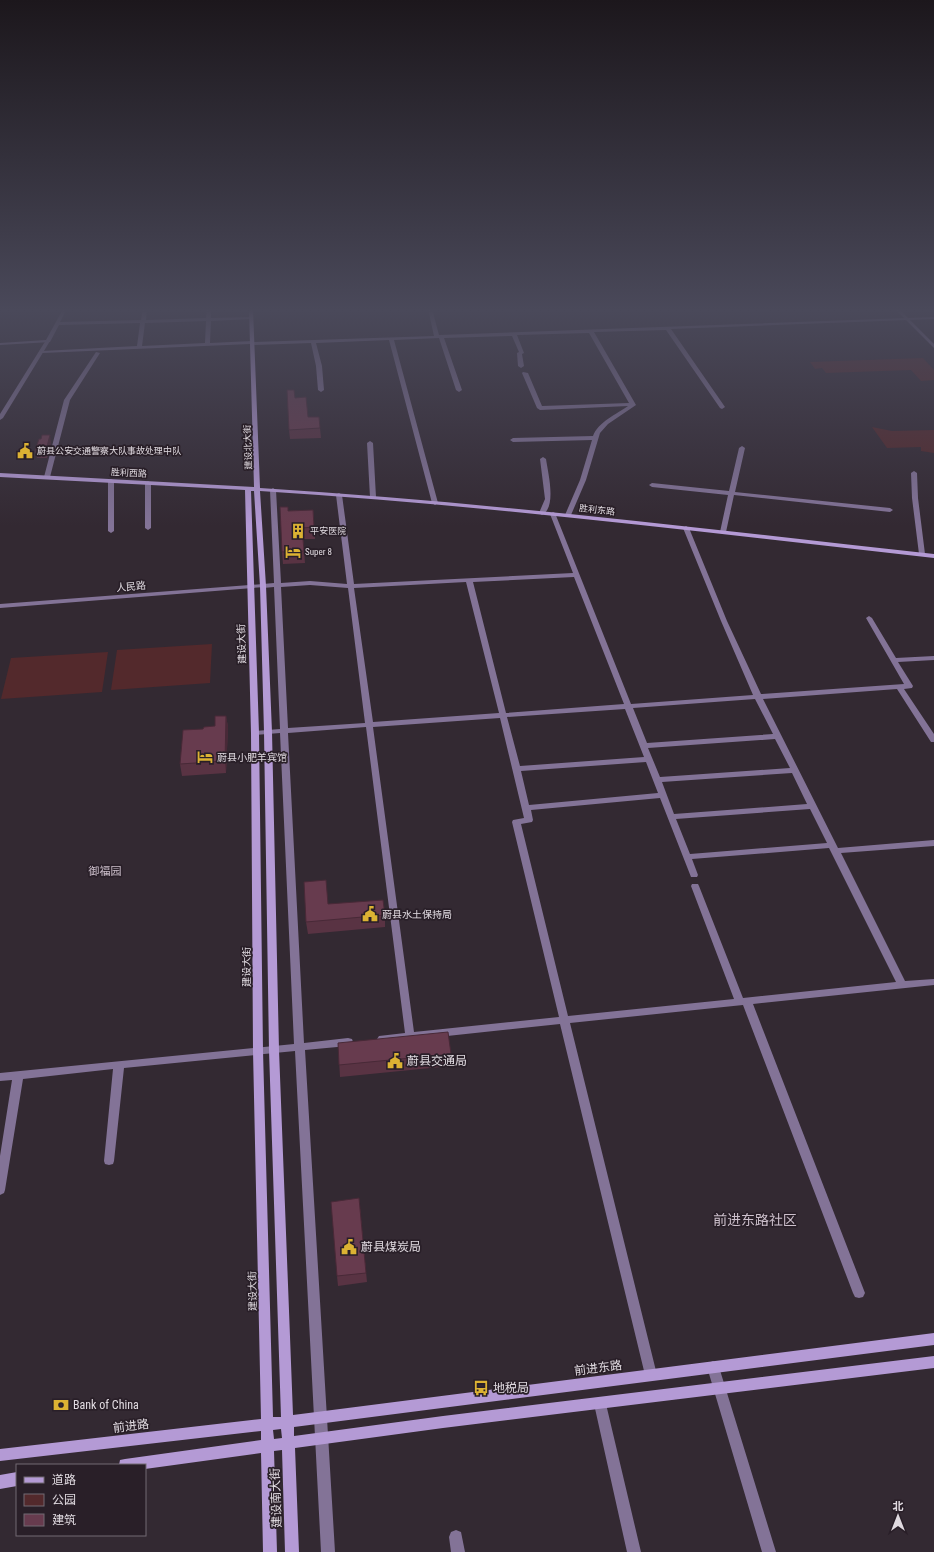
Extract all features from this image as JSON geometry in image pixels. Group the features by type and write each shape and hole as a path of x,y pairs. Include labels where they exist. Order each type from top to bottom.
{"main road":[{"name":"建设北大街","path":"252,381 252,489"},
{"name":"胜利西路","path":"0,475 252,489"},
{"name":"胜利东路","path":"252,489 372,497 568,515 934,556"},
{"path":"252,489 263,586 268,732 274,1050 288,1443"},
{"name":"建设大街","path":"252,489 251,587 255,733 258,1051 267,1446"},
{"name":"前进东路","path":"266,1424 934,1339"},
{"path":"132,1464 443,1422 934,1362"},
{"name":"前进路","path":"0,1455 266,1424"},
{"name":"建设南大街","path":"288,1443 292,1552"},
{"name":"建设南大街","path":"267,1446 270,1552"},
{"path":"0,1482 16,1479"}],"street":[{"path":"0,418 23,381"},
{"path":"47,478 67,400 79,381"},
{"path":"320,381 321,390"},
{"path":"403,381 435,503"},
{"path":"456,381 459,390"},
{"path":"529,381 540,408 633,404"},
{"path":"620,381 633,404"},
{"path":"704,381 722,407"},
{"path":"568,515 583,480 597,433 606,423 633,404"},
{"path":"512,440 595,438"},
{"path":"370,443 372,497"},
{"path":"723,532 742,448"},
{"path":"542,459 548,499 542,513"},
{"path":"914,473 914,498 922,554"},
{"path":"111,481 111,531"},
{"path":"148,483 148,528"},
{"path":"652,485 890,510"},
{"path":"273,490 276,585 328,1552"},
{"path":"339,495 410,1036"},
{"path":"553,514 694,875"},
{"path":"686,528 724,621 758,697 903,986"},
{"name":"人民路","path":"0,606 310,583 350,586 577,575"},
{"path":"469,580 529,820 516,822 651,1375"},
{"path":"255,733 909,686 869,618"},
{"path":"893,660 934,658"},
{"path":"899,686 934,740"},
{"path":"644,746 778,736"},
{"path":"516,769 649,759"},
{"path":"657,780 795,770"},
{"path":"526,808 663,796"},
{"path":"671,817 813,806"},
{"path":"687,857 934,843"},
{"path":"696,886 744,1002 859,1293"},
{"path":"372,1040 934,982"},
{"path":"0,1077 356,1041"},
{"path":"109,1161 118,1065"},
{"path":"0,1190 18,1075"},
{"path":"713,1367 769,1552"},
{"path":"600,1404 634,1552"},
{"path":"456,1537 458,1552"}],"green space":[{"path":"872,427 892,431 934,430 934,453 921,451 921,447 887,448"},
{"path":"212,644 210,683 111,690 117,650"},
{"path":"108,652 102,692 1,699 11,658"}],"building":[{"path":"287,390 294,390 295,398 306,397 308,417 319,417 320,428 289,430"},
{"path":"42,435 50,435 46,450 35,451 39,439 41,439"},
{"path":"280,507 288,507 288,511 313,510 314,527 302,528 304,551 282,552"},
{"name":"蔚县小肥羊宾馆","path":"215,716 226,716 225,761 180,764 183,730 203,729 204,727 215,726"},
{"path":"326,880 328,904 383,900 385,915 306,922 304,882"},
{"path":"448,1032 451,1054 339,1065 338,1043"},
{"name":"蔚县煤炭局","path":"359,1198 366,1273 337,1276 331,1202"}],"place":[{"name":"蔚县公安交通警察大队事故处理中队","path":"25,451"},
{"name":"平安医院","path":"298,531"},
{"name":"Super 8","path":"293,552"},
{"name":"蔚县小肥羊宾馆","path":"205,757"},
{"name":"蔚县水土保持局","path":"370,914"},
{"name":"蔚县交通局","path":"395,1061"},
{"name":"蔚县煤炭局","path":"349,1247"},
{"name":"地税局","path":"481,1388"},
{"name":"Bank of China","path":"61,1405"}],"district":[{"name":"御福园","path":"105,871"},
{"name":"前进东路社区","path":"755,1220"}]}
